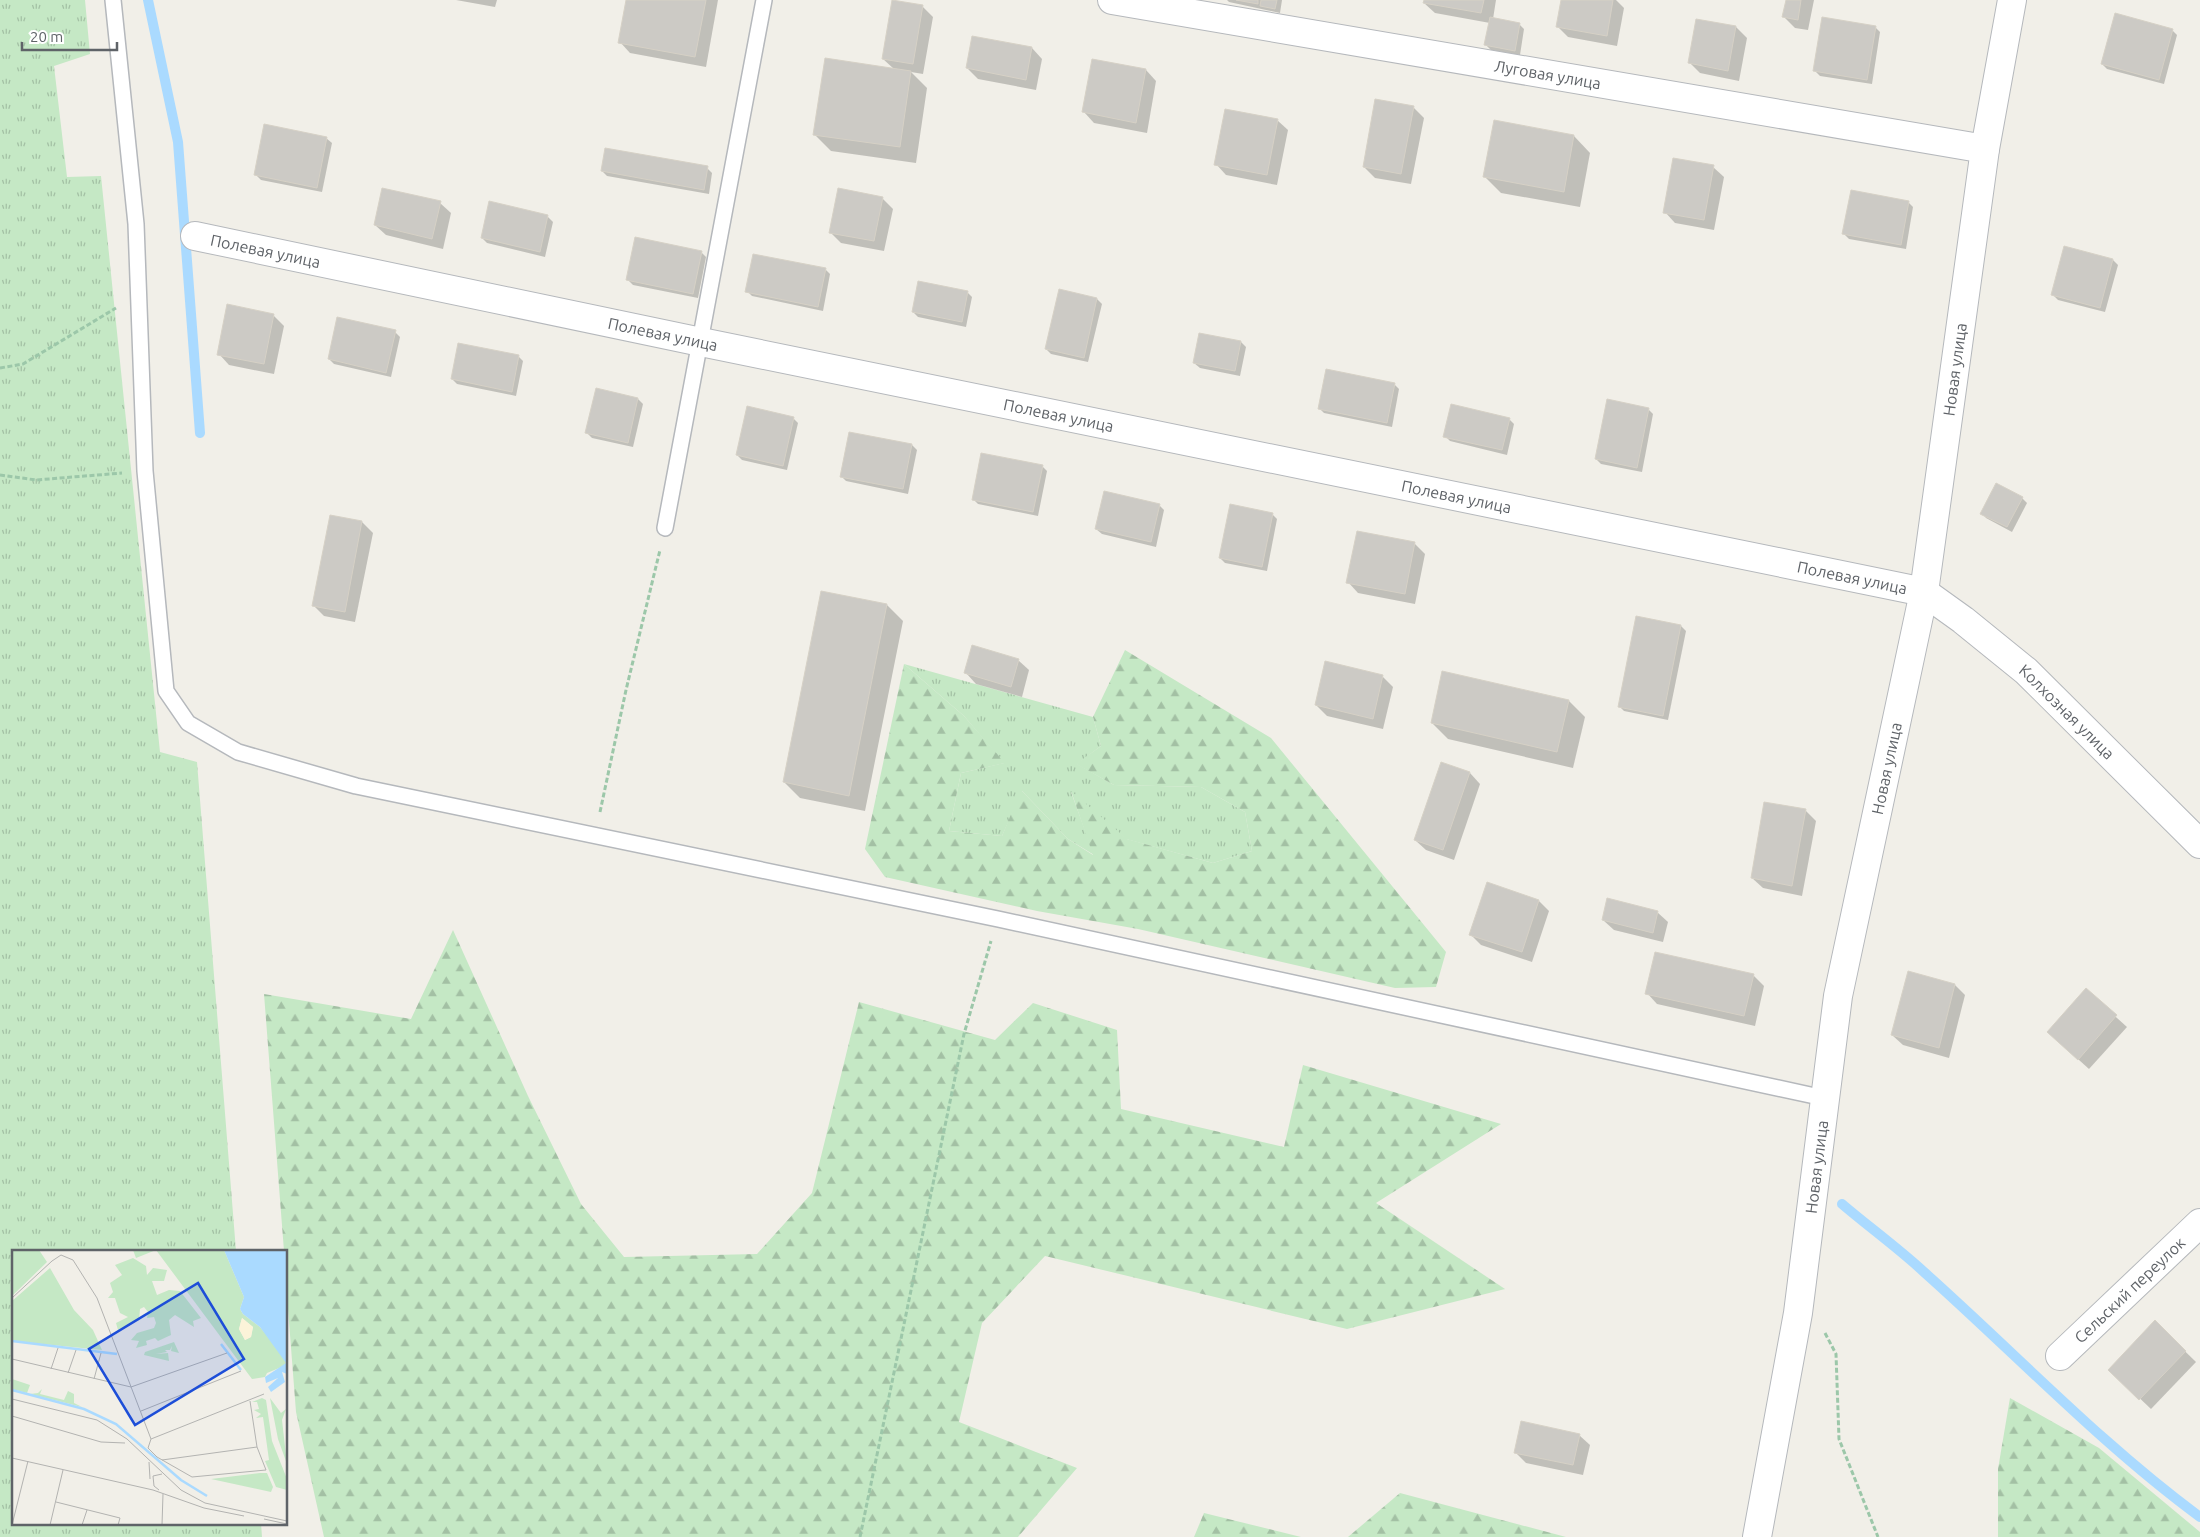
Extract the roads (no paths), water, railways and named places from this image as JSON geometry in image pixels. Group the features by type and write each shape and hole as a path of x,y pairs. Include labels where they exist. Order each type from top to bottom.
{"street":[{"name":"Луговая улица","path":"1112,0 1985,150"},
{"name":"Новая улица","path":"1757,1537 1798,1313 1838,996 1924,592 1985,150 2012,0"},
{"name":"Полевая улица","path":"195,236 701,342 1924,592"},
{"name":"Колхозная улица","path":"1924,592 1963,620 2026,671 2200,844"},
{"name":"Сельский переулок","path":"2060,1356 2200,1222"}],"lane":[{"path":"113,0 136,224 145,471 166,691 188,724 238,752 356,786 998,918 1824,1098"},
{"path":"665,528 764,0"}],"waterway":[{"path":"148,0 178,142 200,433"},
{"path":"1842,1204 1914,1263 2093,1429 2163,1489 2200,1517"}]}
